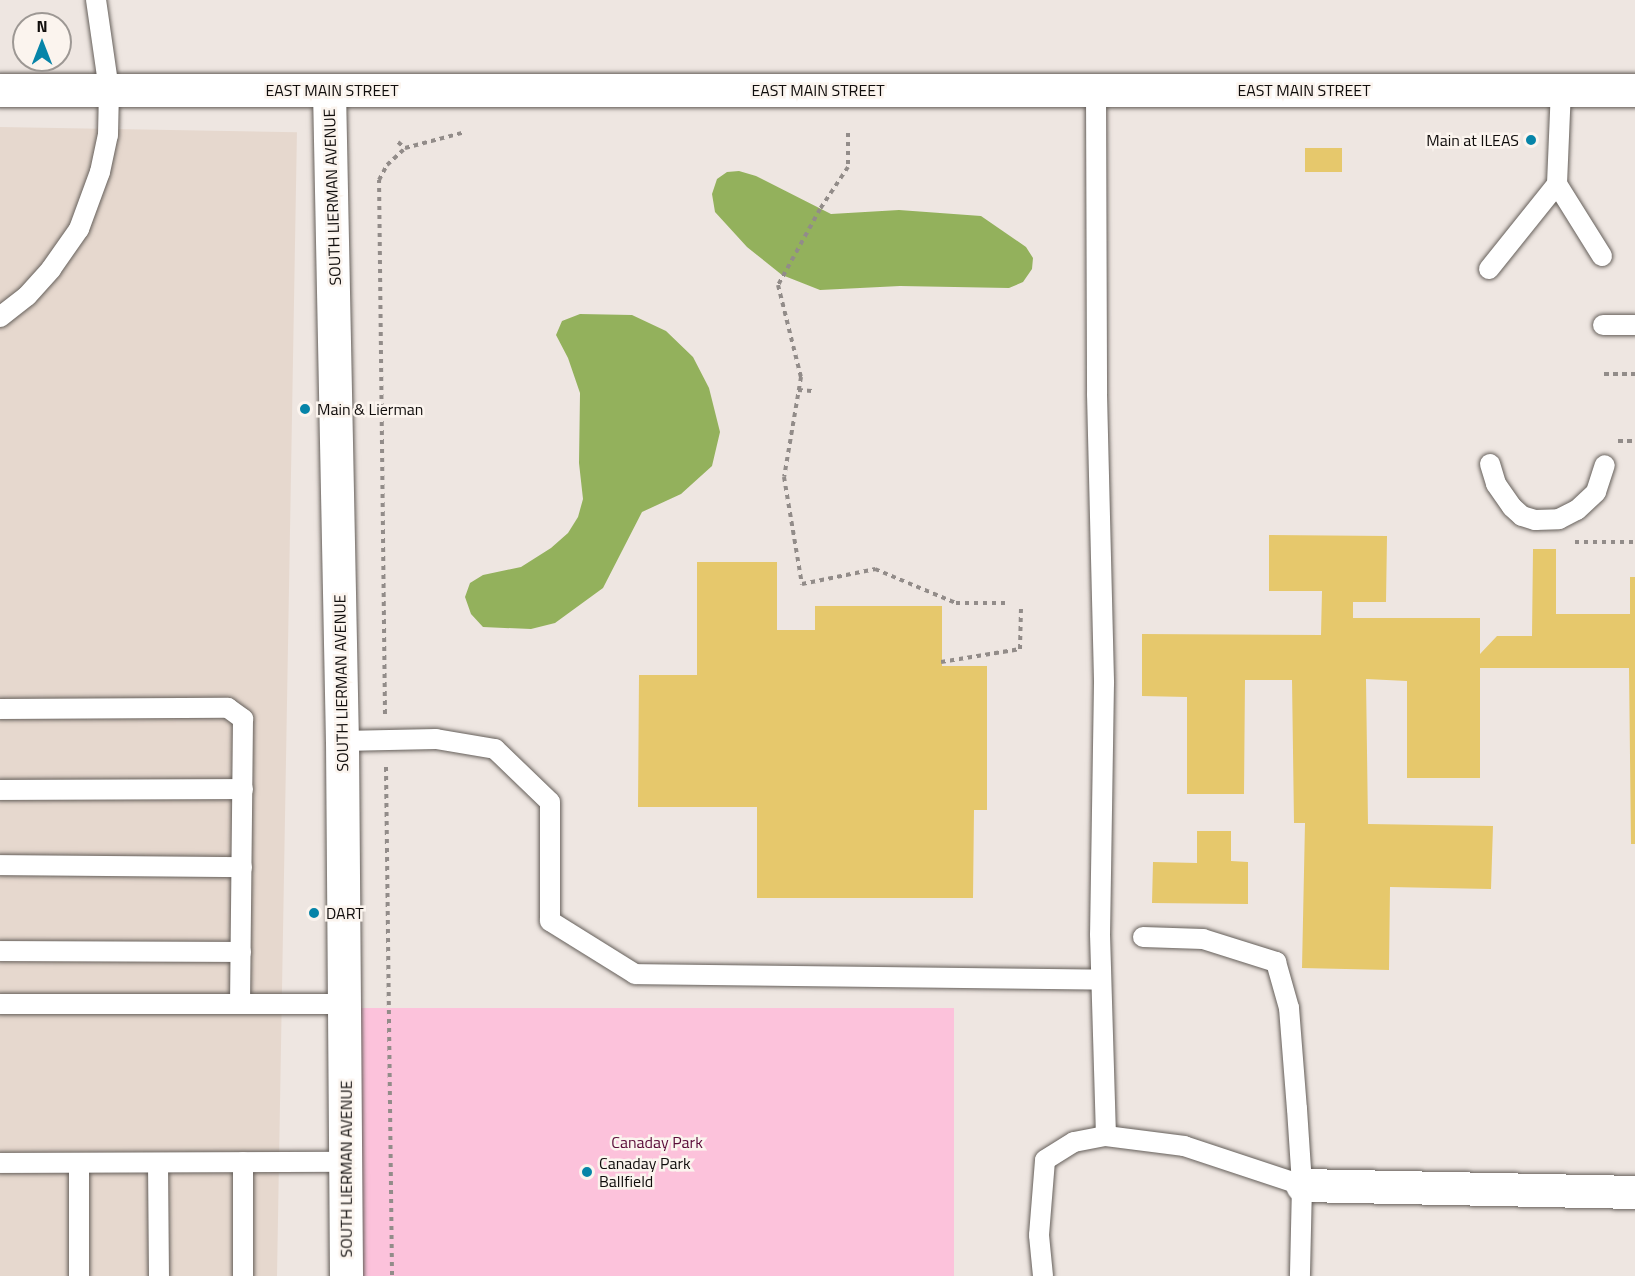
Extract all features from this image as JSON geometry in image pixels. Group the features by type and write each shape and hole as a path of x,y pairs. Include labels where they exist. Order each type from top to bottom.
{"main road":[{"name":"EAST MAIN STREET","path":"0,90 1635,90"},
{"name":"SOUTH LIERMAN AVENUE","path":"329,90 342,741 346,1276"},
{"path":"1302,1185 1635,1192"}],"lane":[{"path":"0,317 27,296 39,283 78,229 100,172 108,135 109,90 96,0"},
{"path":"1096,90 1097,394 1104,682 1101,980 1106,1136"},
{"path":"1562,90 1557,184 1602,256"},
{"path":"1489,269 1557,184"},
{"path":"1603,325 1635,325"},
{"path":"1490,464 1496,484 1512,507 1522,516 1535,520 1559,519 1577,510 1596,492 1605,465"},
{"path":"0,709 228,708 243,719 240,1003"},
{"path":"342,741 436,739 495,749 550,802 550,921 635,974 1101,980"},
{"path":"0,790 243,789"},
{"path":"0,865 242,867"},
{"path":"1143,937 1203,939 1276,962 1288,1008 1302,1185 1300,1276"},
{"path":"0,951 241,952"},
{"path":"0,1004 345,1004"},
{"path":"1043,1276 1039,1235 1045,1160 1074,1142 1106,1136 1184,1146 1302,1185"},
{"path":"243,1162 243,1276"},
{"path":"0,1163 345,1162"},
{"path":"79,1163 79,1276"},
{"path":"158,1163 159,1276"}],"path":[{"path":"385,710 379,180 387,165 405,147 465,132"},
{"path":"848,133 848,167 820,209 778,285 801,376 784,477 802,584 875,569 956,603 1006,603"},
{"path":"398,142 405,147"},
{"path":"1604,374 1635,374"},
{"path":"798,390 812,391"},
{"path":"941,662 1020,649 1021,609"},
{"path":"386,767 392,1276"}],"shaded area":[{"path":"0,127 297,132 277,1276 0,1276"},
{"path":"739,171 756,176 831,214 899,210 981,216 1026,247 1033,258 1032,269 1023,282 1009,288 900,286 820,290 782,275 747,247 715,212 712,194 717,179 727,172"},
{"path":"580,314 632,315 666,331 693,357 709,388 720,432 712,466 681,494 642,512 603,588 555,623 531,629 483,627 471,614 465,597 470,583 483,575 521,567 551,548 568,533 578,517 583,499 579,463 580,393 568,358 556,335 562,321"}],"green space":[{"name":"Canaday Park","path":"359,1008 954,1008 954,1276 359,1276"}],"building":[{"path":"1305,148 1342,148 1342,172 1305,172"},
{"path":"1269,535 1387,536 1386,602 1353,602 1353,618 1480,618 1480,654 1497,636 1532,636 1533,549 1556,549 1556,614 1630,614 1630,577 1635,577 1635,844 1631,844 1629,668 1480,668 1480,778 1407,778 1407,681 1366,679 1368,824 1493,826 1491,889 1390,887 1389,970 1302,968 1305,823 1294,823 1292,680 1245,680 1244,794 1187,794 1187,697 1142,696 1142,634 1321,635 1322,591 1269,591"},
{"path":"697,562 777,562 777,630 815,630 815,606 942,606 942,666 987,666 987,810 974,810 973,898 757,898 757,807 638,807 639,675 697,675"},
{"path":"1197,831 1231,831 1231,861 1248,862 1248,904 1152,903 1153,862 1197,863"}],"place":[{"name":"Main at ILEAS","path":"1531,140"},
{"name":"Main & Lierman","path":"305,409"},
{"name":"DART","path":"314,913"},
{"name":"Canaday Park Ballfield","path":"587,1172"}]}
